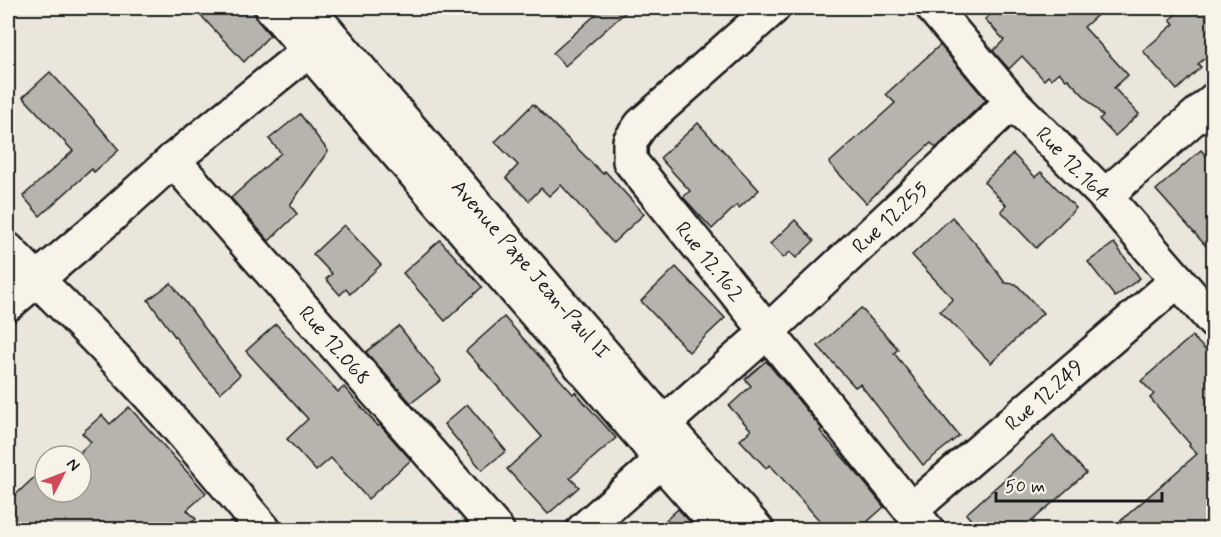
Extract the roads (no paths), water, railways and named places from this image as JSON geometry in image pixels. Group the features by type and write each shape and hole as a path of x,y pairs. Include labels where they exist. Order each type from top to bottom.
{"street":[{"name":"Avenue Pape Jean-Paul II","path":"272,8 656,441 757,530"},
{"name":"Avenue Pape Jean-Paul II","path":"307,8 656,441 722,530"},
{"name":"Rue 12.162","path":"773,8 641,125 630,141 630,161 919,520"},
{"name":"Rue 12.164","path":"947,13 1012,102 1105,196 1214,322"},
{"path":"8,304 173,159 309,50"},
{"path":"1105,196 1214,100"},
{"name":"Rue 12.255","path":"583,530 656,441 767,332 1012,102"},
{"name":"Rue 12.068","path":"173,159 497,530"},
{"path":"8,250 79,321 171,419 264,530"},
{"name":"Rue 12.249","path":"919,520 1178,280"}]}
